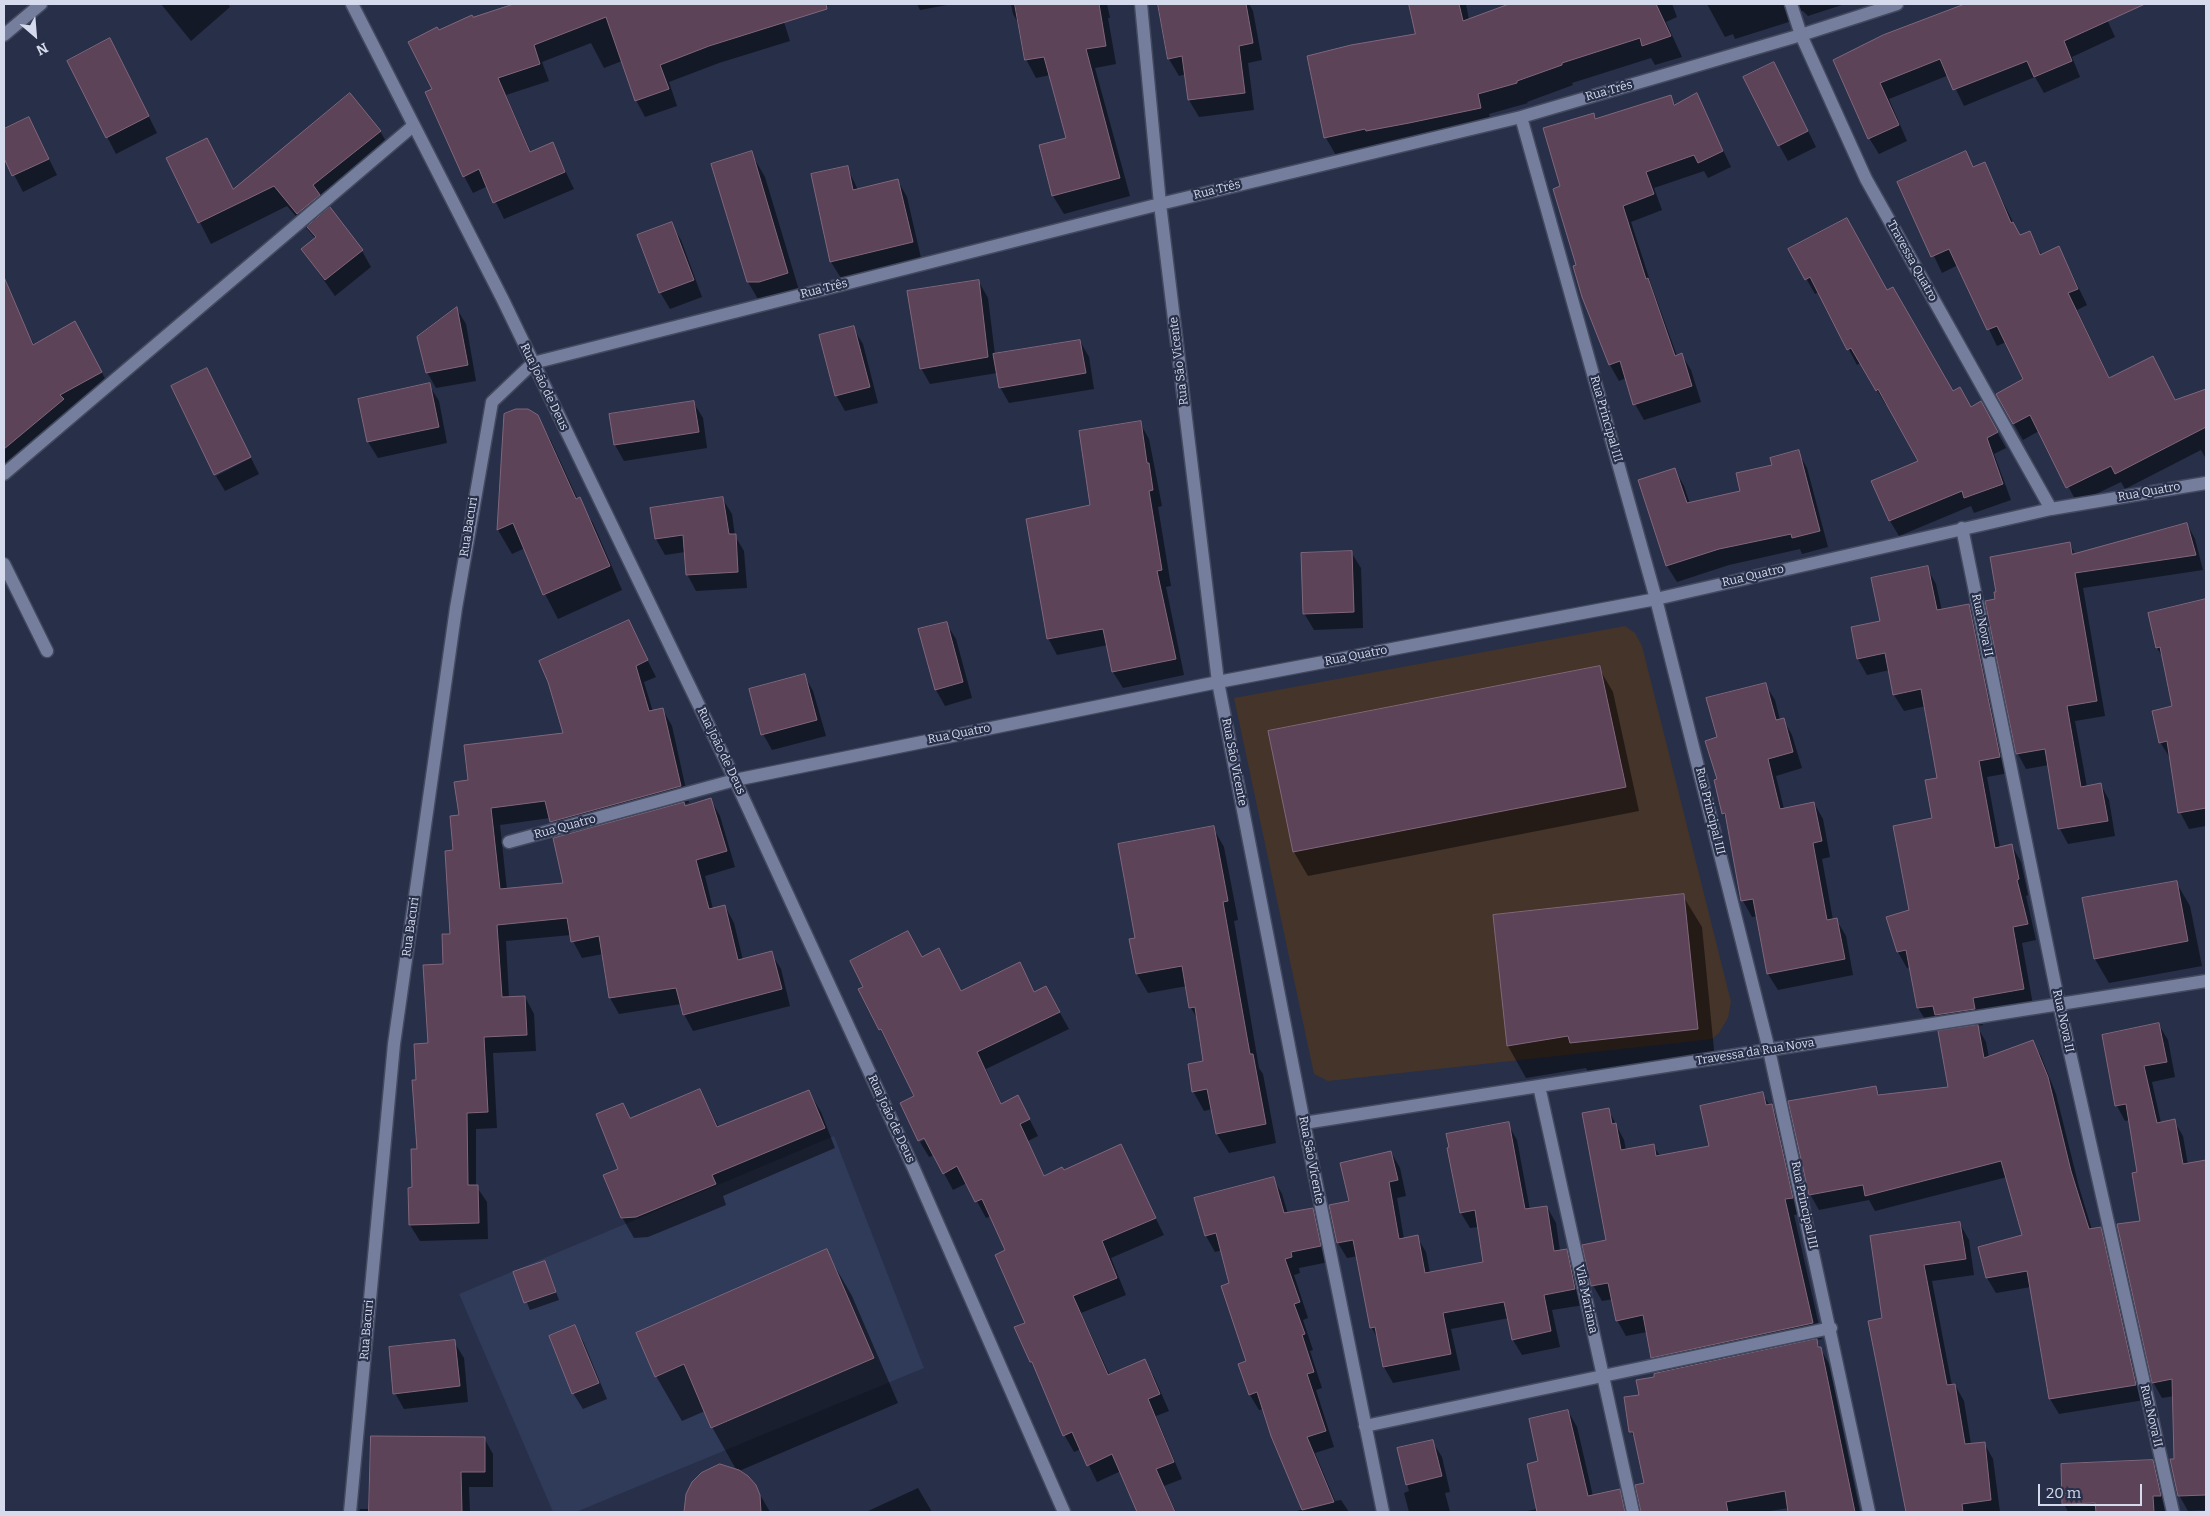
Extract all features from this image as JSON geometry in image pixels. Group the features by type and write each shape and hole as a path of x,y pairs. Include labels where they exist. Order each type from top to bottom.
{"street":[{"path":"4,35 41,4"},
{"name":"Rua João de Deus","path":"352,4 532,363 735,780 914,1169 1064,1512"},
{"name":"Rua São Vicente","path":"1140,4 1160,204 1218,682 1304,1123 1383,1512"},
{"name":"Travessa Quatro","path":"1791,4 1801,35 1866,179 2051,509"},
{"name":"Rua Três","path":"532,363 1160,204 1521,117 1801,35 1897,4"},
{"name":"Rua Principal III","path":"1521,117 1656,598 1770,1050 1869,1512"},
{"path":"4,474 413,126"},
{"name":"Rua Bacuri","path":"350,1512 394,1044 456,608 492,402 532,363"},
{"name":"Rua Quatro","path":"509,842 735,780 1218,682 1656,598 2051,509 2206,482"},
{"name":"Rua Nova II","path":"1962,528 2059,1004 2173,1512"},
{"path":"4,564 47,651"},
{"name":"Travessa da Rua Nova","path":"1304,1123 2206,981"},
{"name":"Vila Mariana","path":"1538,1086 1633,1512"},
{"path":"1365,1426 1831,1328"}],"shaded area":[{"path":"1625,626 1635,633 1642,646 1731,1002 1728,1018 1719,1033 1712,1039 1328,1081 1314,1074 1234,698"},
{"path":"834,1136 924,1368 576,1512 553,1512 459,1294"}],"building":[{"path":"514,4 826,4 827,9 709,46 660,65 669,89 635,101 606,17 534,45 540,64 498,78 530,152 553,142 565,172 493,203 479,169 463,177 425,92 432,89 408,42 437,27 439,30 472,15 473,17"},
{"path":"1015,4 1099,4 1106,46 1086,49 1120,178 1052,196 1039,145 1066,138 1044,57 1025,60"},
{"path":"1158,4 1246,4 1253,43 1239,46 1245,93 1188,100 1182,56 1168,59"},
{"path":"1409,4 1459,4 1463,21 1509,4 1656,4 1671,36 1642,46 1640,38 1562,63 1562,65 1517,81 1517,83 1478,94 1481,108 1324,138 1307,56 1351,45 1415,34"},
{"path":"1965,4 2145,4 2064,41 2072,61 2034,77 2027,61 1953,90 1940,59 1880,83 1899,125 1868,139 1833,60 1883,35"},
{"path":"110,38 149,116 106,138 67,61"},
{"path":"1774,62 1808,131 1778,146 1743,77"},
{"path":"350,93 381,131 313,185 320,195 297,214 274,186 198,223 166,158 207,138 233,189"},
{"path":"1697,93 1723,151 1698,163 1694,155 1646,172 1654,194 1623,206 1646,279 1648,278 1675,356 1682,353 1692,386 1633,405 1620,361 1609,365 1582,297 1573,266 1576,265 1553,189 1560,186 1543,128 1594,113 1595,119 1671,95 1674,105"},
{"path":"29,117 49,159 12,176 4,158 4,129"},
{"path":"752,151 788,273 759,282 747,282 711,164"},
{"path":"1966,151 1973,167 1985,162 2011,223 2013,222 2020,235 2030,231 2040,255 2059,246 2078,289 2068,293 2109,378 2153,356 2175,400 2206,389 2206,427 2115,474 2111,466 2066,488 2030,415 2013,424 1996,394 2023,379 1997,326 1987,330 1949,249 1931,257 1897,182"},
{"path":"848,166 853,190 898,179 913,242 830,262 811,174"},
{"path":"330,207 363,250 325,280 301,249 316,237 307,227"},
{"path":"1847,218 1887,290 1893,287 1953,391 1960,387 1971,407 1981,401 1998,432 1987,438 2003,484 1964,498 1962,491 1889,521 1871,481 1918,461 1878,389 1876,391 1851,348 1847,350 1810,277 1805,280 1788,249"},
{"path":"672,222 694,280 659,293 637,235"},
{"path":"4,277 33,345 75,321 102,372 60,395 64,399 4,449"},
{"path":"979,280 988,357 920,369 907,291"},
{"path":"457,307 468,365 426,373 417,337"},
{"path":"854,326 870,387 835,396 819,335"},
{"path":"1080,340 1086,373 999,388 993,354"},
{"path":"207,368 251,457 214,475 171,386"},
{"path":"430,383 439,427 367,442 358,399"},
{"path":"694,401 699,432 614,445 609,414"},
{"path":"516,409 528,409 538,415 576,499 580,497 610,566 543,595 513,523 497,530 504,414"},
{"path":"1141,421 1153,490 1149,491 1162,570 1157,571 1176,659 1112,672 1103,629 1047,639 1026,519 1090,505 1079,431"},
{"path":"1799,450 1820,531 1792,538 1791,534 1719,549 1666,566 1638,480 1675,468 1687,503 1740,491 1736,473 1772,465 1770,458"},
{"path":"723,497 729,534 736,534 738,572 686,575 683,535 655,539 650,508"},
{"path":"2187,523 2196,555 2075,573 2097,701 2067,706 2081,787 2101,783 2108,821 2058,829 2045,749 2016,754 1985,601 1995,599 1994,592 1996,592 1990,557 2070,542 2072,554"},
{"path":"1352,551 1354,612 1303,614 1301,553"},
{"path":"1928,566 1937,610 1969,604 2000,757 1979,761 1995,848 2012,844 2019,879 2017,880 2028,924 2013,927 2024,989 1973,998 1975,1009 1935,1015 1933,1006 1917,1008 1906,950 1897,952 1886,917 1909,910 1893,826 1932,818 1925,780 1937,778 1921,689 1893,695 1885,653 1857,659 1851,627 1880,621 1871,578"},
{"path":"2206,599 2206,808 2178,813 2167,741 2159,743 2152,711 2172,706 2160,647 2156,648 2148,613"},
{"path":"629,620 648,660 636,666 649,711 663,708 681,786 550,822 545,801 491,808 500,889 563,883 553,838 684,802 685,806 711,798 727,851 696,860 709,909 725,905 738,960 772,951 782,989 683,1015 676,988 609,998 599,936 571,942 567,918 497,925 502,997 525,996 527,1035 484,1037 488,1112 467,1113 468,1185 478,1185 479,1223 409,1225 408,1188 412,1187 411,1149 417,1149 412,1080 416,1080 414,1044 428,1043 423,965 443,964 442,934 450,934 445,851 453,850 450,816 459,815 454,782 468,780 464,745 563,733 548,682 539,661"},
{"path":"947,622 963,682 935,690 918,629"},
{"path":"1600,666 1626,787 1293,852 1268,731"},
{"path":"805,674 817,720 761,735 749,689"},
{"path":"1766,683 1776,720 1784,718 1793,752 1768,759 1780,809 1814,802 1822,841 1813,843 1827,920 1837,918 1845,959 1767,974 1753,899 1741,901 1725,813 1722,814 1714,780 1717,779 1705,741 1717,737 1706,698"},
{"path":"1214,826 1228,901 1223,902 1250,1054 1253,1054 1266,1124 1216,1134 1207,1089 1192,1092 1188,1064 1203,1061 1195,1007 1189,1008 1182,966 1136,974 1129,939 1135,938 1118,844"},
{"path":"2177,881 2188,941 2094,959 2082,898"},
{"path":"1684,894 1698,1029 1570,1043 1568,1036 1507,1046 1493,915"},
{"path":"908,931 922,957 939,948 961,991 1020,962 1034,992 1046,986 1060,1012 977,1052 1001,1104 1018,1095 1030,1119 1020,1124 1044,1176 1062,1167 1064,1170 1121,1144 1156,1218 1102,1241 1117,1278 1073,1296 1108,1375 1145,1359 1160,1394 1148,1399 1174,1462 1156,1469 1175,1512 1137,1512 1112,1454 1087,1466 1072,1432 1063,1436 1032,1362 1030,1362 1014,1327 1025,1323 995,1255 1005,1250 982,1199 975,1202 957,1166 943,1174 924,1138 918,1141 900,1103 914,1096 881,1029 879,1030 858,989 863,987 850,961"},
{"path":"2159,1023 2167,1062 2144,1066 2157,1123 2175,1119 2183,1164 2206,1160 2206,1495 2178,1496 2170,1459 2174,1459 2172,1379 2152,1383 2117,1224 2140,1221 2132,1173 2137,1172 2126,1104 2115,1106 2102,1035"},
{"path":"1978,1025 1984,1058 2033,1040 2048,1077 2071,1171 2089,1229 2101,1227 2136,1385 2049,1399 2027,1271 1986,1278 1978,1247 2022,1235 2001,1161 1865,1196 1863,1185 1809,1195 1788,1101 1876,1086 1878,1095 1948,1087 1938,1031"},
{"path":"700,1089 717,1127 809,1090 825,1128 712,1175 716,1184 636,1217 621,1218 603,1175 618,1169 596,1114 623,1103 630,1118"},
{"path":"1763,1092 1766,1105 1772,1104 1793,1198 1785,1199 1813,1323 1651,1358 1643,1315 1616,1321 1608,1283 1591,1286 1582,1245 1606,1240 1582,1113 1609,1108 1612,1124 1616,1123 1621,1150 1654,1144 1656,1156 1709,1146 1700,1106"},
{"path":"1509,1122 1525,1209 1547,1206 1554,1251 1567,1249 1575,1289 1544,1295 1551,1331 1512,1340 1504,1302 1443,1313 1451,1354 1383,1367 1375,1327 1370,1328 1353,1240 1337,1243 1329,1205 1349,1201 1340,1163 1391,1151 1398,1180 1389,1182 1399,1239 1418,1235 1425,1273 1483,1262 1475,1210 1460,1213 1446,1134"},
{"path":"1274,1177 1284,1213 1313,1208 1321,1246 1291,1252 1292,1257 1285,1259 1300,1302 1294,1304 1305,1334 1302,1335 1314,1372 1307,1374 1326,1431 1307,1437 1334,1502 1302,1510 1271,1436 1257,1392 1249,1395 1238,1364 1246,1361 1221,1286 1229,1283 1216,1233 1205,1236 1194,1198"},
{"path":"1960,1222 1966,1259 1924,1265 1947,1385 1955,1384 1965,1444 1985,1442 1991,1500 1962,1504 1963,1512 1906,1512 1868,1321 1882,1318 1870,1236"},
{"path":"827,1249 874,1358 711,1428 684,1364 655,1377 636,1333"},
{"path":"545,1261 556,1292 524,1303 513,1272"},
{"path":"575,1325 599,1383 572,1394 549,1336"},
{"path":"1817,1339 1818,1347 1821,1347 1855,1512 1788,1512 1785,1491 1726,1502 1728,1512 1641,1512 1635,1485 1644,1483 1633,1432 1629,1432 1624,1397 1639,1395 1636,1380 1654,1377 1654,1374"},
{"path":"455,1340 460,1386 393,1394 389,1347"},
{"path":"1568,1410 1588,1496 1620,1489 1625,1512 1537,1512 1527,1464 1538,1461 1529,1419"},
{"path":"371,1436 485,1437 485,1472 461,1472 462,1512 369,1512"},
{"path":"1433,1440 1442,1476 1406,1485 1397,1448"},
{"path":"2153,1460 2161,1496 2153,1496 2154,1512 2096,1512 2095,1503 2062,1504 2061,1464"},
{"path":"720,1464 739,1470 756,1485 760,1495 761,1512 684,1512 686,1494 692,1482 701,1473"}]}
